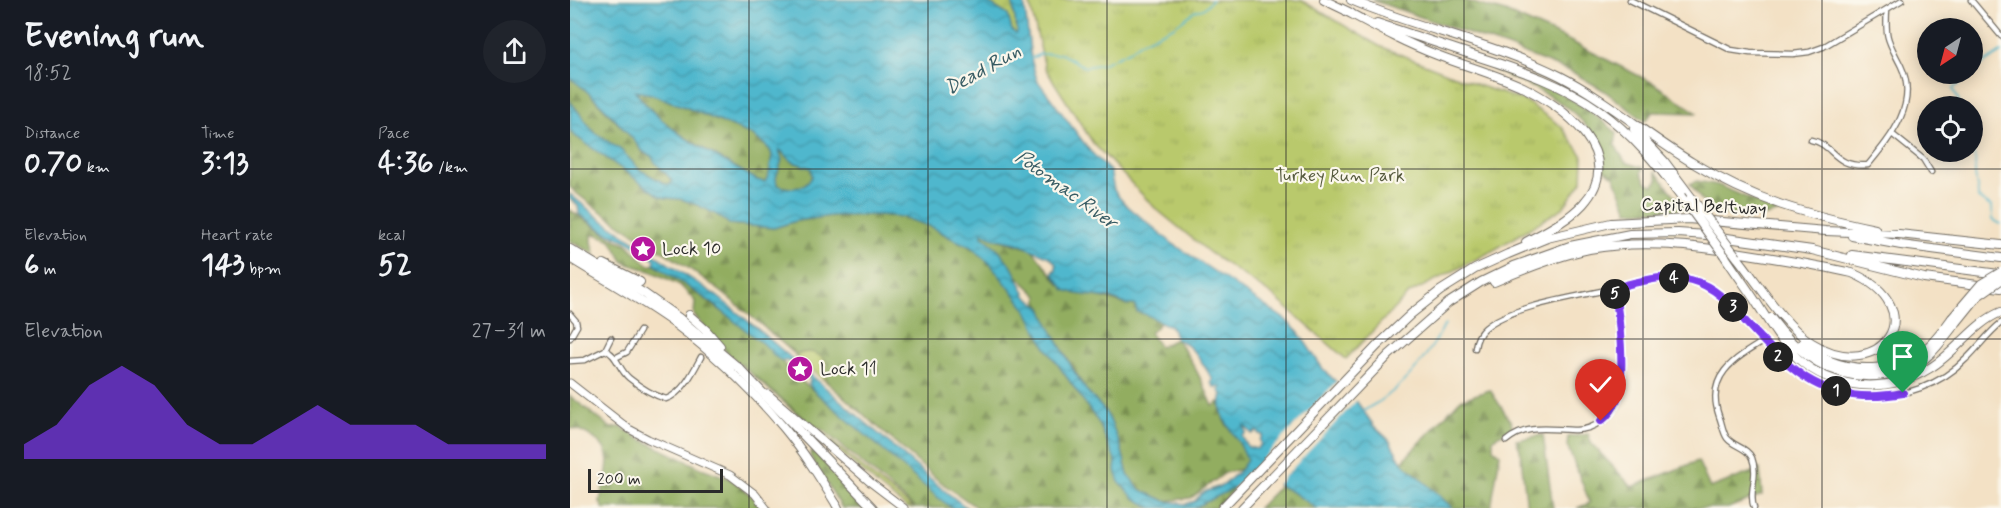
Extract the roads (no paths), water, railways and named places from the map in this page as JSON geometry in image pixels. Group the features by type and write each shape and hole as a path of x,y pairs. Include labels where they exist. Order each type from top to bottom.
{"highway":[{"path":"1324,0 1417,47 1511,82 1539,96 1569,117 1592,144 1597,158 1597,176 1593,189 1584,203 1568,218 1476,269"},
{"path":"1351,0 1542,68 1581,88 1691,162 1763,199 1809,214 1899,234"},
{"path":"1346,11 1532,75 1571,93 1601,111 1634,139 1659,167 1789,340 1818,364 1855,376 1873,376 1906,369 1930,354 1981,284 2001,273"},
{"path":"1438,312 1484,286 1551,260 1589,249 1651,243 1704,248 1786,259 1852,273 1875,285 1886,295 1893,316 1890,335 1880,347 1862,355 1836,354 1813,344 1793,329 1737,257 1691,197 1652,147 1606,105"},
{"name":"Capital Beltway","path":"1222,508 1393,330 1440,291 1476,269 1548,238 1586,228 1630,221 1697,219 1826,231 1899,234 2001,245"},
{"path":"1826,231 1901,245 2001,258"},
{"name":"Capital Beltway","path":"1242,508 1404,340 1438,312 1462,294 1514,266 1559,250 1610,237 1678,233 1812,250 1924,278 2001,288"},
{"path":"1812,250 2001,273"},
{"path":"1724,255 1771,328 1792,355 1820,375 1844,382 1875,385 1916,376 1933,367 1974,330 2001,312"},
{"path":"1737,257 1790,331 1813,351 1830,361 1852,367 1875,368 1896,364 1924,350 1978,296 2001,280"},
{"path":"739,368 873,508"}],"main road":[{"path":"570,248 640,282"},
{"path":"570,248 645,294 679,318 870,482 904,508"},
{"path":"570,258 638,299 708,351 759,400 785,430 838,507"},
{"path":"689,315 706,330 739,368"},
{"path":"570,383 629,429 730,476 754,494 766,508"}],"street":[{"path":"1630,0 1727,48 1750,53 1793,54 1816,50 1902,0"},
{"path":"1971,0 2001,36"},
{"path":"1811,140 1823,144 1839,159 1859,166 1868,165 1893,134 1903,114 1907,91 1901,67 1886,36 1887,9"},
{"path":"1893,134 1923,159 1930,171"},
{"path":"1475,348 1480,333 1487,326 1519,311 1614,288 1670,278 1699,282 1724,298 1784,363 1814,383 1842,393 1880,396 1914,390 1943,377 1964,362 2001,323"},
{"path":"1506,441 1516,434 1536,428 1576,430 1588,428 1601,421 1614,408 1618,395 1620,355 1619,321 1614,288"},
{"path":"570,314 577,326 570,338"},
{"path":"615,358 627,352 640,331"},
{"path":"570,361 585,360 605,351 611,338"},
{"path":"1754,508 1752,501 1755,468 1750,454 1727,437 1717,410 1716,392 1719,379 1728,366 1764,341"},
{"path":"605,351 610,352 619,368 629,378 654,395 666,399 673,397 701,357"}],"water":[{"name":"Potomac River","path":"570,0 984,0 1008,15 1012,30 1016,34 1012,0 1024,0 1031,59 1037,80 1090,151 1110,171 1114,190 1118,196 1172,243 1286,320 1299,333 1323,369 1357,402 1374,426 1389,440 1402,462 1453,508 1316,508 1275,483 1248,481 1194,508 1152,508 1134,498 1119,482 1115,470 1116,462 1099,423 1045,346 1026,309 992,266 971,247 932,227 902,217 831,216 796,221 774,228 729,224 691,202 660,196 570,130 570,101 594,132 621,150 640,170 666,184 671,184 672,181 651,156 642,151 617,121 570,78","holes":["635,91 651,94 750,134 763,143 772,155 769,174 765,182 757,180 691,142 647,106","779,149 793,162 811,168 812,177 801,187 787,188 777,185 776,178 782,160","982,232 993,238 1016,243 1050,257 1056,264 1056,271 1054,270 1053,274 1065,290 1135,305 1137,312 1171,326 1176,339 1183,342 1198,356 1213,380 1211,383 1214,387 1221,387 1219,391 1222,394 1222,412 1247,460 1241,469 1225,484 1202,493 1195,501 1186,504 1165,501 1139,489 1128,475 1121,447 1110,420 1075,373 1042,308 1027,297 1012,267 999,250 982,236","1244,425 1252,434 1257,431 1263,435 1257,449 1248,447 1242,436 1246,433"]},
{"path":"570,194 598,217 717,296 967,508 952,508 941,500 813,390 809,384 810,379 788,361 777,358 712,303 654,264 655,259 629,242 604,231 579,214 578,205 570,199"}],"waterway":[{"name":"Dead Run","path":"1029,60 1040,54 1061,54 1085,67 1102,64 1175,26 1195,11 1203,9 1212,0"},
{"path":"1983,64 2001,52"},
{"path":"1956,96 1953,89 1958,84"},
{"path":"1975,162 1978,198 1992,207 1993,220 2001,224"},
{"path":"1363,412 1393,392 1410,375 1433,345 1445,324"}],"place":[{"name":"Lock 10","path":"643,249"},
{"name":"Lock 11","path":"800,369"}],"park label":[{"name":"Turkey Run Park","path":"1340,176"}]}
